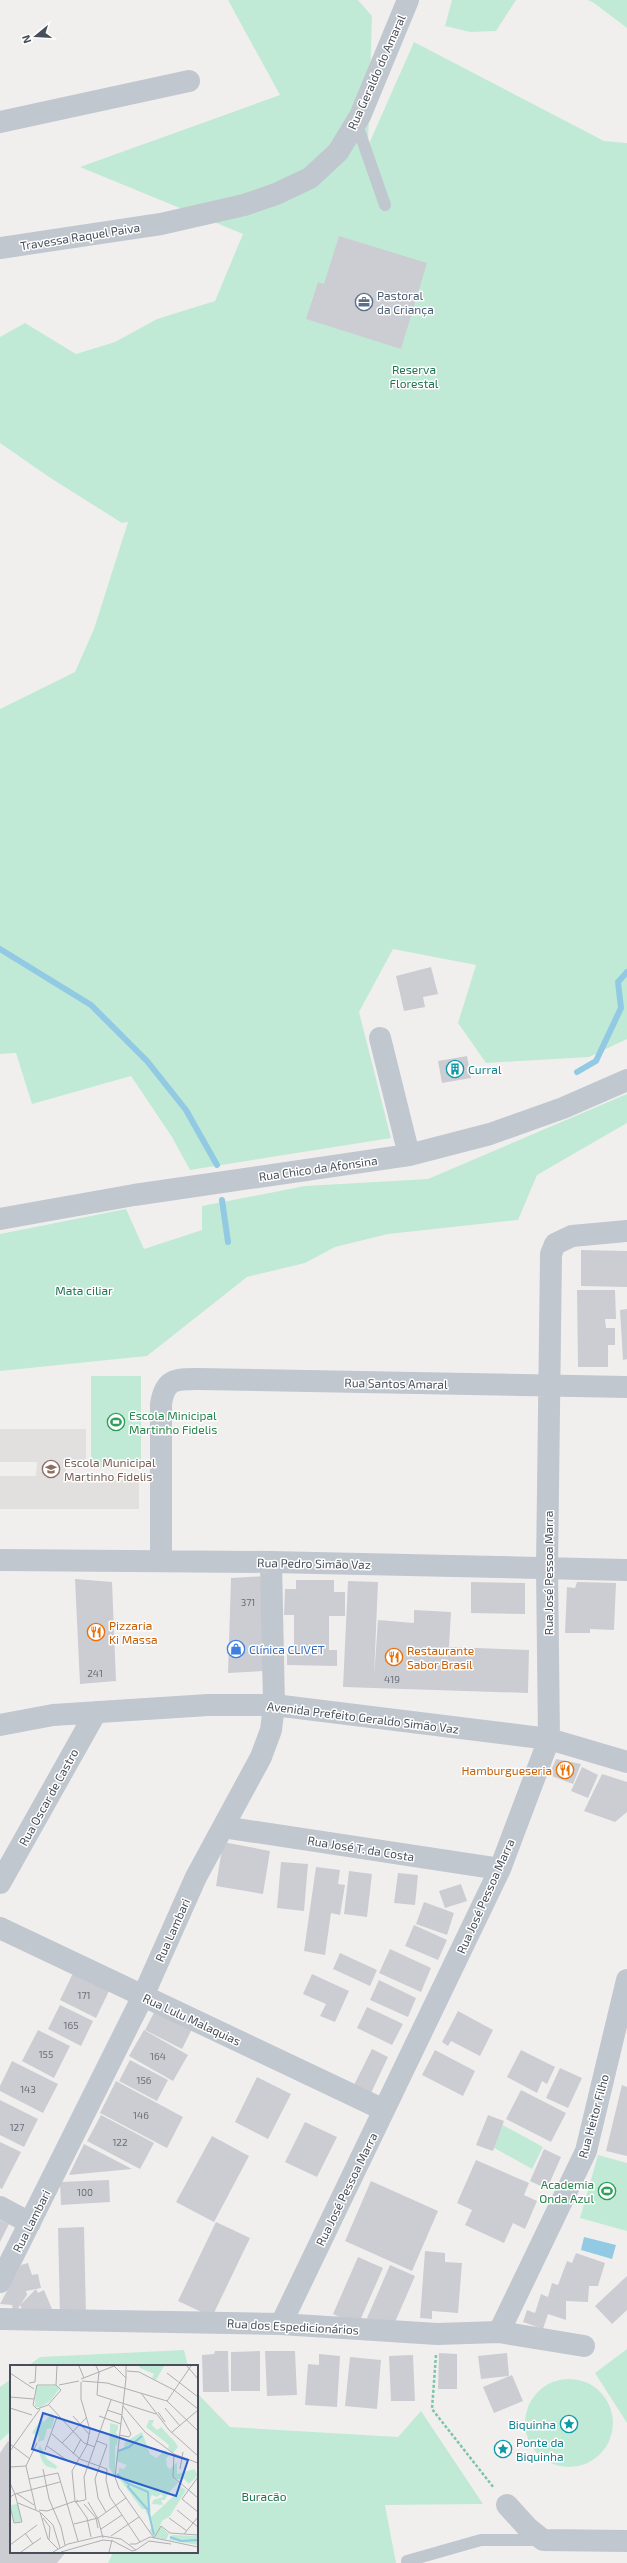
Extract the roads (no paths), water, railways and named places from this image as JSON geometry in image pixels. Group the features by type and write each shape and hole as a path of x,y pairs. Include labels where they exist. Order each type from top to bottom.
{"street":[{"name":"Rua Geraldo do Amaral","path":"160,224 244,205 276,194 310,178 338,152 356,122 387,54 408,0"},
{"path":"0,122 189,81"},
{"name":"Travessa Raquel Paiva","path":"0,248 160,224"},
{"path":"380,1038 409,1155"},
{"name":"Rua Chico da Afonsina","path":"0,1219 134,1195 409,1155 490,1134 563,1108 627,1080"},
{"name":"Rua José Pessoa Marra","path":"281,2324 500,1869 549,1739 547,1568 550,1387 549,1267 555,1244 572,1236 627,1231"},
{"name":"Rua Santos Amaral","path":"161,1560 161,1404 166,1386 180,1379 550,1387 627,1387"},
{"name":"Rua Pedro Simão Vaz","path":"0,1560 161,1560 627,1570"},
{"name":"Rua Lambari","path":"0,2282 143,1996 196,1877 261,1757 271,1730 274,1705 271,1562"},
{"name":"Avenida Prefeito Geraldo Simão Vaz","path":"0,1725 53,1714 208,1705 274,1705 549,1739 627,1762"},
{"name":"Rua Oscar de Castro","path":"0,1883 96,1712"},
{"name":"Rua José T. da Costa","path":"222,1827 500,1869"},
{"name":"Rua Lulu Malaquias","path":"0,1928 384,2110"},
{"name":"Rua Heitor Filho","path":"499,2332 586,2151 627,1980"},
{"path":"0,2207 30,2223"},
{"name":"Rua dos Espedicionários","path":"0,2319 281,2324 437,2334 499,2332 584,2346"},
{"path":"501,2497 527,2527 543,2540 627,2541"}],"lane":[{"path":"356,122 385,205"},
{"path":"407,2561 481,2540 543,2540"}],"water":[{"path":"584,2237 616,2245 612,2259 581,2250"}],"waterway":[{"path":"0,949 91,1005 147,1061 186,1110 217,1165"},
{"path":"577,1072 596,1061 621,1008 618,982 627,972"},
{"path":"222,1200 228,1242"}],"place":[{"name":"Pastoral da Criança","path":"364,302"},
{"name":"Curral","path":"455,1069"},
{"name":"Escola Minicipal Martinho Fidelis","path":"116,1422"},
{"name":"Escola Municipal Martinho Fidelis","path":"51,1469"},
{"name":"Pizzaria Ki Massa","path":"96,1632"},
{"name":"Clínica CLIVET","path":"236,1649"},
{"name":"Restaurante Sabor Brasil","path":"394,1657"},
{"name":"Hamburgueseria","path":"565,1770"},
{"name":"Academia Onda Azul","path":"607,2191"},
{"name":"Biquinha","path":"569,2424"},
{"name":"Ponte da Biquinha","path":"503,2449"}],"park label":[{"name":"Reserva Florestal","path":"414,376"},
{"name":"Mata ciliar","path":"84,1290"},
{"name":"Buracão","path":"264,2496"}]}
